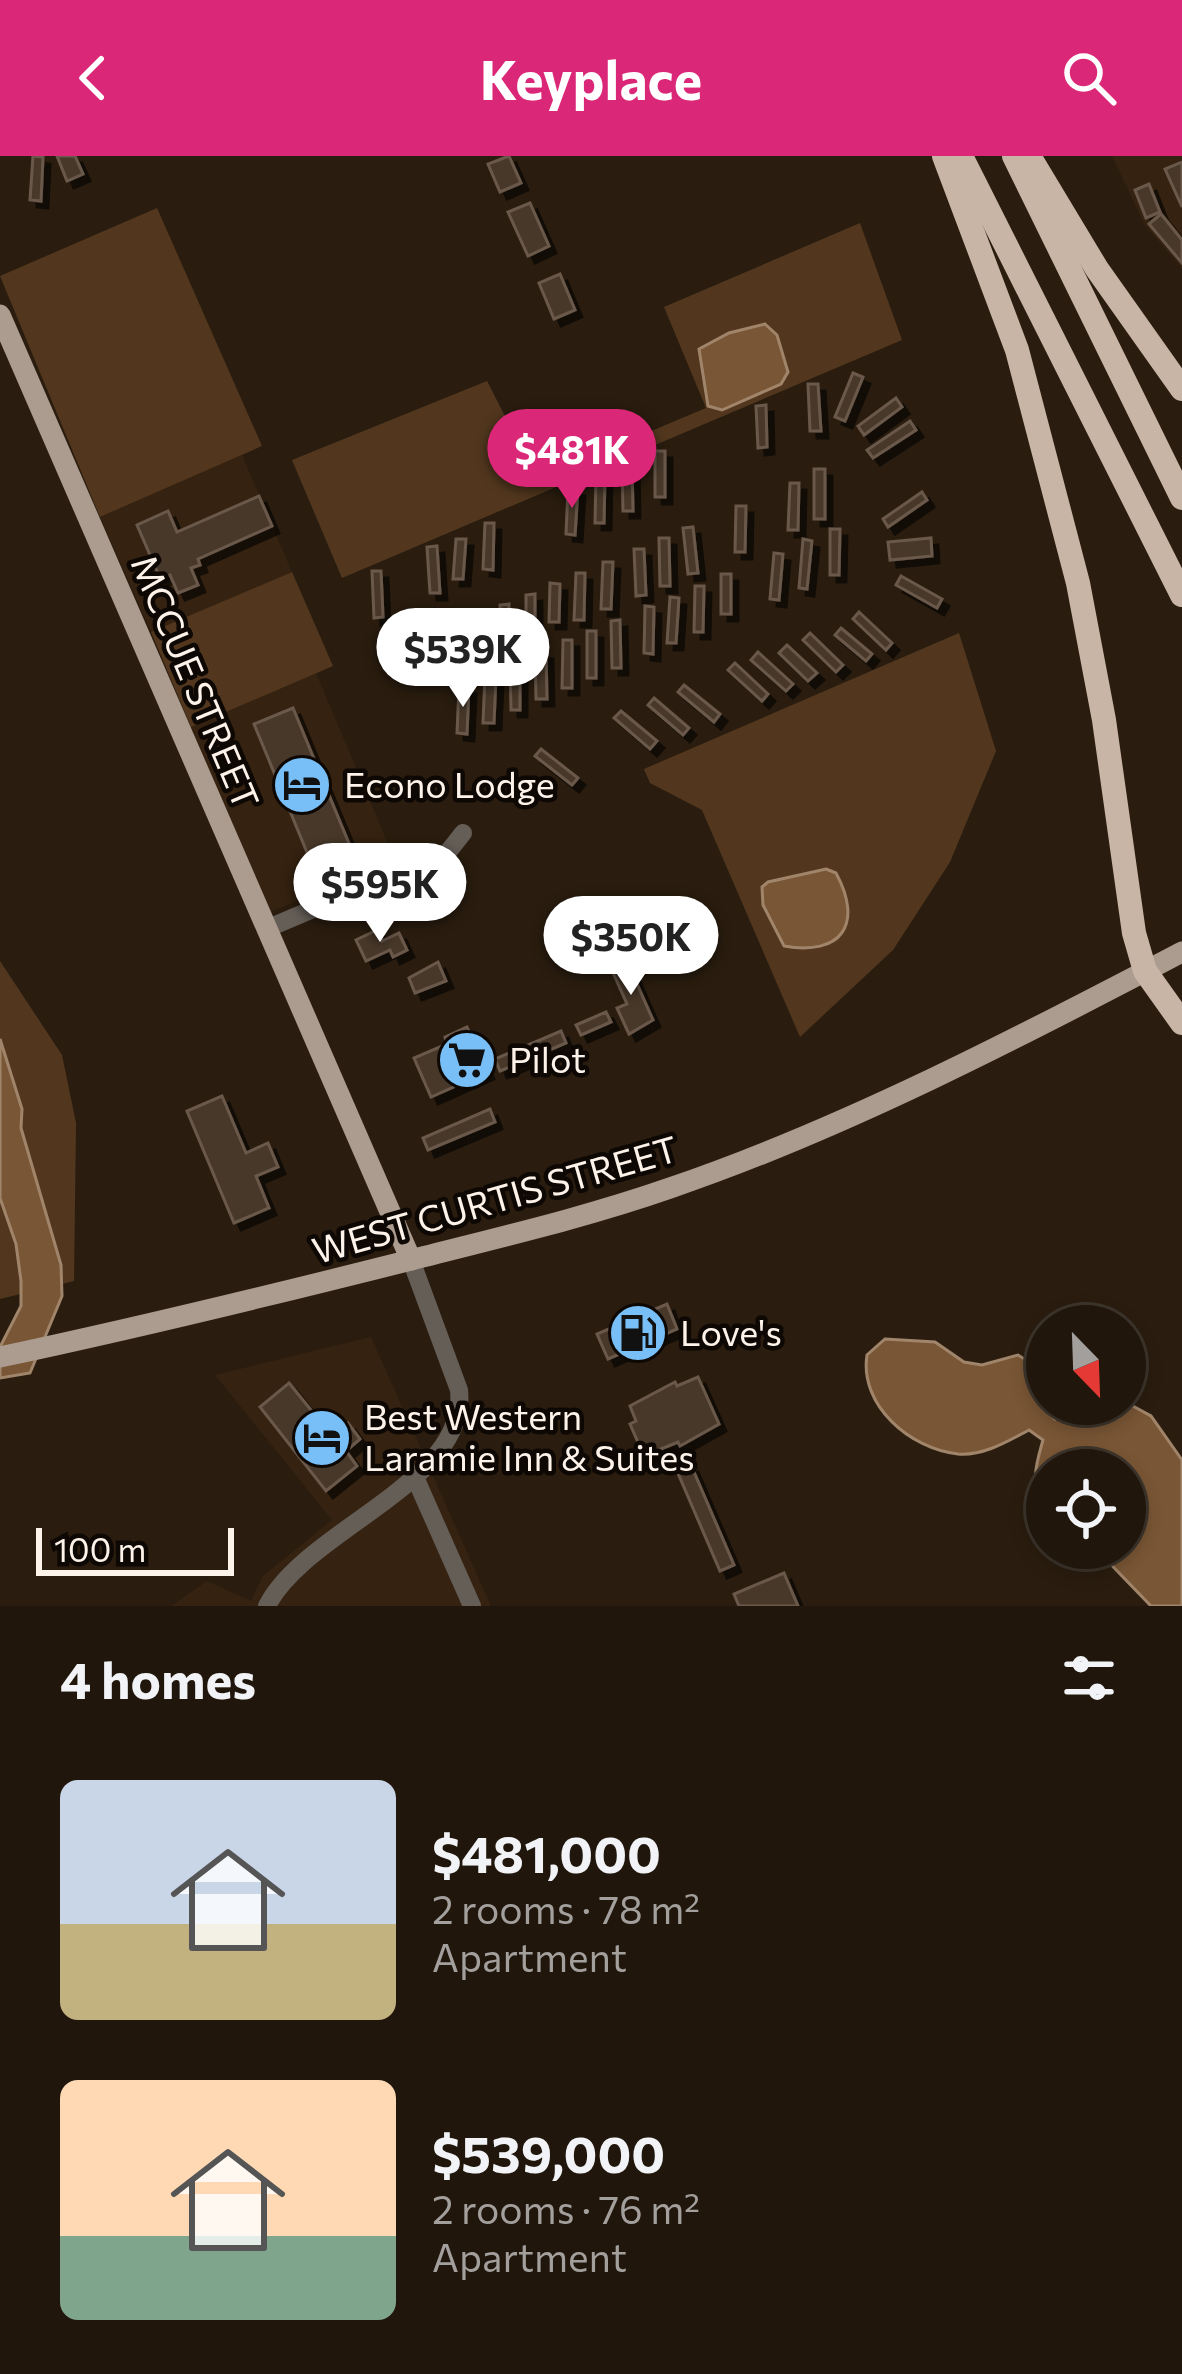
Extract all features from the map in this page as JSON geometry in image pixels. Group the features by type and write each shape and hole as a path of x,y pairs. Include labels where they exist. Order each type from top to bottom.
{"highway":[{"path":"944,156 1017,350 1062,519 1105,720 1121,862 1144,971 1182,1023"},
{"path":"961,156 1182,595"},
{"path":"1014,156 1182,498"},
{"path":"1029,156 1097,269 1182,389"}],"main road":[{"name":"MCCUE STREET","path":"0,316 411,1260"},
{"name":"WEST CURTIS STREET","path":"0,1357 198,1315 580,1217 673,1187 770,1150 902,1090 1182,952"}],"street":[{"path":"266,929 448,852 463,833"},
{"name":"MCCUE STREET","path":"411,1260 447,1353 461,1408 448,1441 414,1475"},
{"path":"267,1606 284,1578 414,1475 472,1606"}],"shaded area":[{"path":"1112,156 1182,156 1182,268 1145,225"},
{"path":"157,208 262,446 100,517 0,276"},
{"path":"860,223 902,340 342,578 292,460 487,381 537,479 706,408 664,307"},
{"path":"765,324 777,335 788,372 781,384 722,410 708,406 699,349 729,333"},
{"path":"242,455 292,572 151,632 100,517"},
{"path":"292,572 333,666 191,727 151,632"},
{"path":"959,633 996,751 950,862 893,950 800,1037 702,810 650,783 644,769"},
{"path":"316,673 395,860 270,912 191,727"},
{"path":"826,869 836,873 844,891 848,908 842,933 820,946 784,946 763,905 762,887"},
{"path":"0,961 62,1055 76,1123 74,1281 0,1299"},
{"path":"0,1039 61,1265 62,1296 30,1373 0,1378 0,1347 21,1306 21,1281 16,1244 0,1198"},
{"path":"371,1337 491,1606 171,1606 207,1581 251,1601 263,1576 332,1520 215,1375"},
{"path":"885,1339 935,1342 964,1362 982,1365 1018,1355 1026,1360 1026,1425 1146,1425 1146,1413 1151,1416 1182,1460 1182,1606 1151,1606 1115,1569 1146,1569 1146,1449 1041,1449 1043,1440 1029,1430 977,1453 940,1450 906,1434 880,1407 871,1391 867,1355"}],"building":[{"path":"33,156 43,157 41,201 30,200"},
{"path":"57,156 75,156 83,174 67,181"},
{"path":"509,156 521,183 500,192 488,164"},
{"path":"1182,162 1182,207 1165,169"},
{"path":"1149,184 1160,212 1146,218 1135,190"},
{"path":"530,203 549,246 528,256 508,212"},
{"path":"1161,214 1182,240 1182,263 1149,224"},
{"path":"560,274 575,310 554,319 539,283"},
{"path":"853,373 863,377 845,421 835,417"},
{"path":"808,384 818,384 821,431 810,431"},
{"path":"896,398 902,407 864,435 858,426"},
{"path":"766,405 767,447 758,448 756,406"},
{"path":"910,421 916,430 873,458 867,450"},
{"path":"655,451 665,451 665,497 655,497"},
{"path":"622,463 632,463 633,511 623,511"},
{"path":"814,469 825,469 825,519 814,519"},
{"path":"596,476 605,476 604,523 595,523"},
{"path":"790,483 799,483 798,530 788,530"},
{"path":"568,488 578,489 575,535 566,534"},
{"path":"922,492 927,500 888,527 883,519"},
{"path":"259,496 272,526 198,559 200,565 191,568 198,585 178,593 170,575 160,578 137,525 168,511 177,532"},
{"path":"736,506 746,506 745,552 735,552"},
{"path":"485,523 494,523 493,570 483,569"},
{"path":"693,527 698,573 688,574 683,528"},
{"path":"830,529 840,529 839,575 830,575"},
{"path":"659,538 669,538 670,586 660,586"},
{"path":"931,538 932,556 890,560 888,542"},
{"path":"456,539 466,539 463,579 453,579"},
{"path":"803,539 812,541 807,589 799,588"},
{"path":"437,546 440,593 430,593 427,547"},
{"path":"634,549 644,549 646,595 636,596"},
{"path":"774,553 783,554 779,600 770,599"},
{"path":"603,562 613,562 611,609 601,609"},
{"path":"372,571 381,571 383,617 374,618"},
{"path":"576,573 585,573 584,620 574,620"},
{"path":"721,574 731,574 731,614 721,614"},
{"path":"901,576 942,599 937,608 896,585"},
{"path":"550,583 560,584 559,622 549,622"},
{"path":"695,586 704,586 703,632 694,632"},
{"path":"535,594 535,641 526,641 526,595"},
{"path":"670,597 679,598 676,643 667,643"},
{"path":"509,604 509,651 500,651 500,605"},
{"path":"645,606 654,607 653,654 644,653"},
{"path":"859,612 892,643 886,650 853,619"},
{"path":"473,617 482,617 480,663 471,663"},
{"path":"620,620 621,668 612,668 611,621"},
{"path":"841,628 872,654 866,661 835,635"},
{"path":"587,631 596,631 596,678 587,678"},
{"path":"810,633 843,665 836,672 803,640"},
{"path":"437,635 454,635 454,673 437,673"},
{"path":"563,640 572,640 572,688 562,688"},
{"path":"787,645 817,673 808,681 779,653"},
{"path":"535,652 546,652 547,699 536,699"},
{"path":"758,652 793,684 786,691 751,660"},
{"path":"510,663 520,663 520,710 511,710"},
{"path":"735,663 768,694 762,701 728,670"},
{"path":"485,675 496,676 494,723 483,723"},
{"path":"684,685 720,714 714,722 678,692"},
{"path":"459,687 469,687 467,734 457,733"},
{"path":"654,698 689,728 683,735 648,705"},
{"name":"Econo Lodge","path":"293,708 350,846 311,862 254,724"},
{"path":"621,711 657,741 650,749 614,718"},
{"path":"541,749 578,778 572,785 535,756"},
{"path":"377,930 382,941 399,933 407,950 393,957 390,950 366,961 356,940"},
{"path":"626,959 653,1020 629,1034 617,1008 627,1004 610,966"},
{"path":"438,962 446,981 415,993 409,978"},
{"path":"606,1012 611,1022 581,1035 576,1025"},
{"path":"467,1027 487,1072 431,1097 414,1058 447,1044 445,1037"},
{"path":"561,1031 566,1043 500,1071 495,1059"},
{"path":"222,1096 246,1153 268,1143 278,1167 256,1176 269,1208 234,1223 187,1111"},
{"path":"490,1109 495,1122 428,1150 423,1138"},
{"path":"667,1304 677,1329 608,1359 597,1334"},
{"path":"698,1377 719,1424 680,1446 678,1442 644,1456 630,1424 636,1421 630,1406 675,1382 677,1386"},
{"name":"Best Western Laramie Inn & Suites","path":"289,1383 332,1436 348,1423 360,1439 346,1451 357,1466 326,1491 260,1407"},
{"path":"691,1465 734,1565 720,1571 677,1471"},
{"path":"784,1573 798,1606 739,1606 734,1594"}],"place":[{"name":"Econo Lodge","path":"302,785"},
{"name":"Pilot","path":"467,1060"},
{"name":"Love's","path":"638,1333"},
{"name":"Best Western Laramie Inn & Suites","path":"322,1438"}]}
